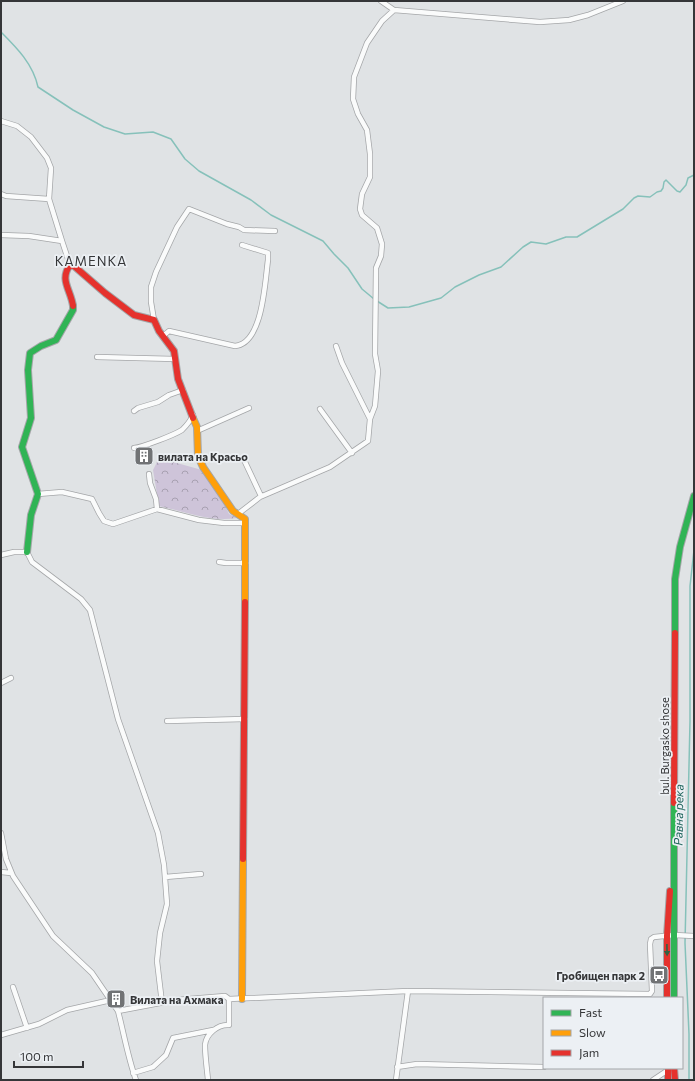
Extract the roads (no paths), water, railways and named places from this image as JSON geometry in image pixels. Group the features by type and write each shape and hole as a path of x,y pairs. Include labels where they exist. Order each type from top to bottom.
{"street":[{"path":"380,1 394,10 540,22 569,20 588,15 623,1"},
{"path":"238,514 261,496 330,467 368,442 370,419 375,406 378,371 375,354 376,268 381,256 382,244 377,228 362,216 360,209 362,194 370,177 370,154 367,130 358,114 353,99 354,78 367,43 382,21 394,10"},
{"path":"1,121 17,126 31,136 47,158 51,168 49,199 70,265 74,266 134,316 154,320"},
{"path":"1,194 6,196 49,199"},
{"path":"242,999 246,563 245,519 233,511 203,467 198,456 197,431 193,415 178,379 174,351 154,320 151,302 151,287 156,272 177,227 189,209 244,230 274,231"},
{"path":"1,235 29,236 62,241"},
{"path":"163,336 169,331 235,346 239,346 245,342 258,324 261,315 268,253 242,245"},
{"path":"70,265 65,272 66,286 72,301 73,310 56,340 41,346 30,353 28,363 27,372 31,420 22,441 22,447 38,494 33,505 29,523 27,552 32,562 81,599 90,610 118,719 158,833 164,866 166,904 160,933 157,961 162,1003"},
{"path":"336,346 342,363 370,419"},
{"path":"97,357 174,359"},
{"path":"134,411 183,390"},
{"path":"197,431 249,408"},
{"path":"320,409 352,453"},
{"path":"134,448 149,444 181,431 193,415"},
{"path":"245,462 261,496"},
{"path":"149,474 157,508"},
{"path":"38,494 62,492 92,499 104,521 112,524 157,508 199,520 224,523 245,523"},
{"name":"bul. Burgasko shose","path":"674,997 677,935 673,856 676,579 680,547 694,496"},
{"path":"1,555 14,552 27,552"},
{"path":"219,562 246,563"},
{"path":"1,683 11,678"},
{"path":"167,721 245,719"},
{"path":"1,833 6,859 11,873 54,936 92,973 118,1011 136,1080"},
{"path":"667,997 667,936 673,856"},
{"path":"1,872 11,873"},
{"path":"165,877 201,874"},
{"path":"118,1011 176,1000 225,996 229,999 242,999 408,991 650,994 652,991 651,939 677,935 692,936"},
{"path":"13,987 27,1028"},
{"path":"396,1080 408,991"},
{"path":"134,1073 153,1067 166,1054 173,1038 213,1030 224,1025 230,1025 229,999"},
{"path":"1,1035 39,1024 67,1010 110,1000"},
{"path":"208,1080 205,1044 213,1030"},
{"path":"398,1067 417,1064 543,1067"},
{"path":"654,1080 670,1069"},
{"path":"668,1080 670,1069"},
{"path":"670,1069 674,1080"}],"waterway":[{"path":"1,32 24,57 36,79 38,87 73,110 104,127 125,134 153,132 171,139 185,159 199,171 251,200 271,215 323,241 348,268 362,289 374,299"},
{"path":"377,301 388,308 409,307 441,298 455,287 479,275 501,267 523,247 531,242 546,244 566,237 577,237 623,209 634,198 638,196 650,197 661,191 666,180 680,192 686,185 688,178 694,175"},
{"name":"Равна река","path":"689,1080 689,1034 685,943 690,721 690,586 694,550"}],"place":[{"name":"вилата на Красьо","path":"144,456"},
{"name":"Гробищен парк 2","path":"659,975"},
{"name":"Вилата на Ахмака","path":"116,999"}],"district":[{"name":"KAMENKA","path":"91,261"}]}
